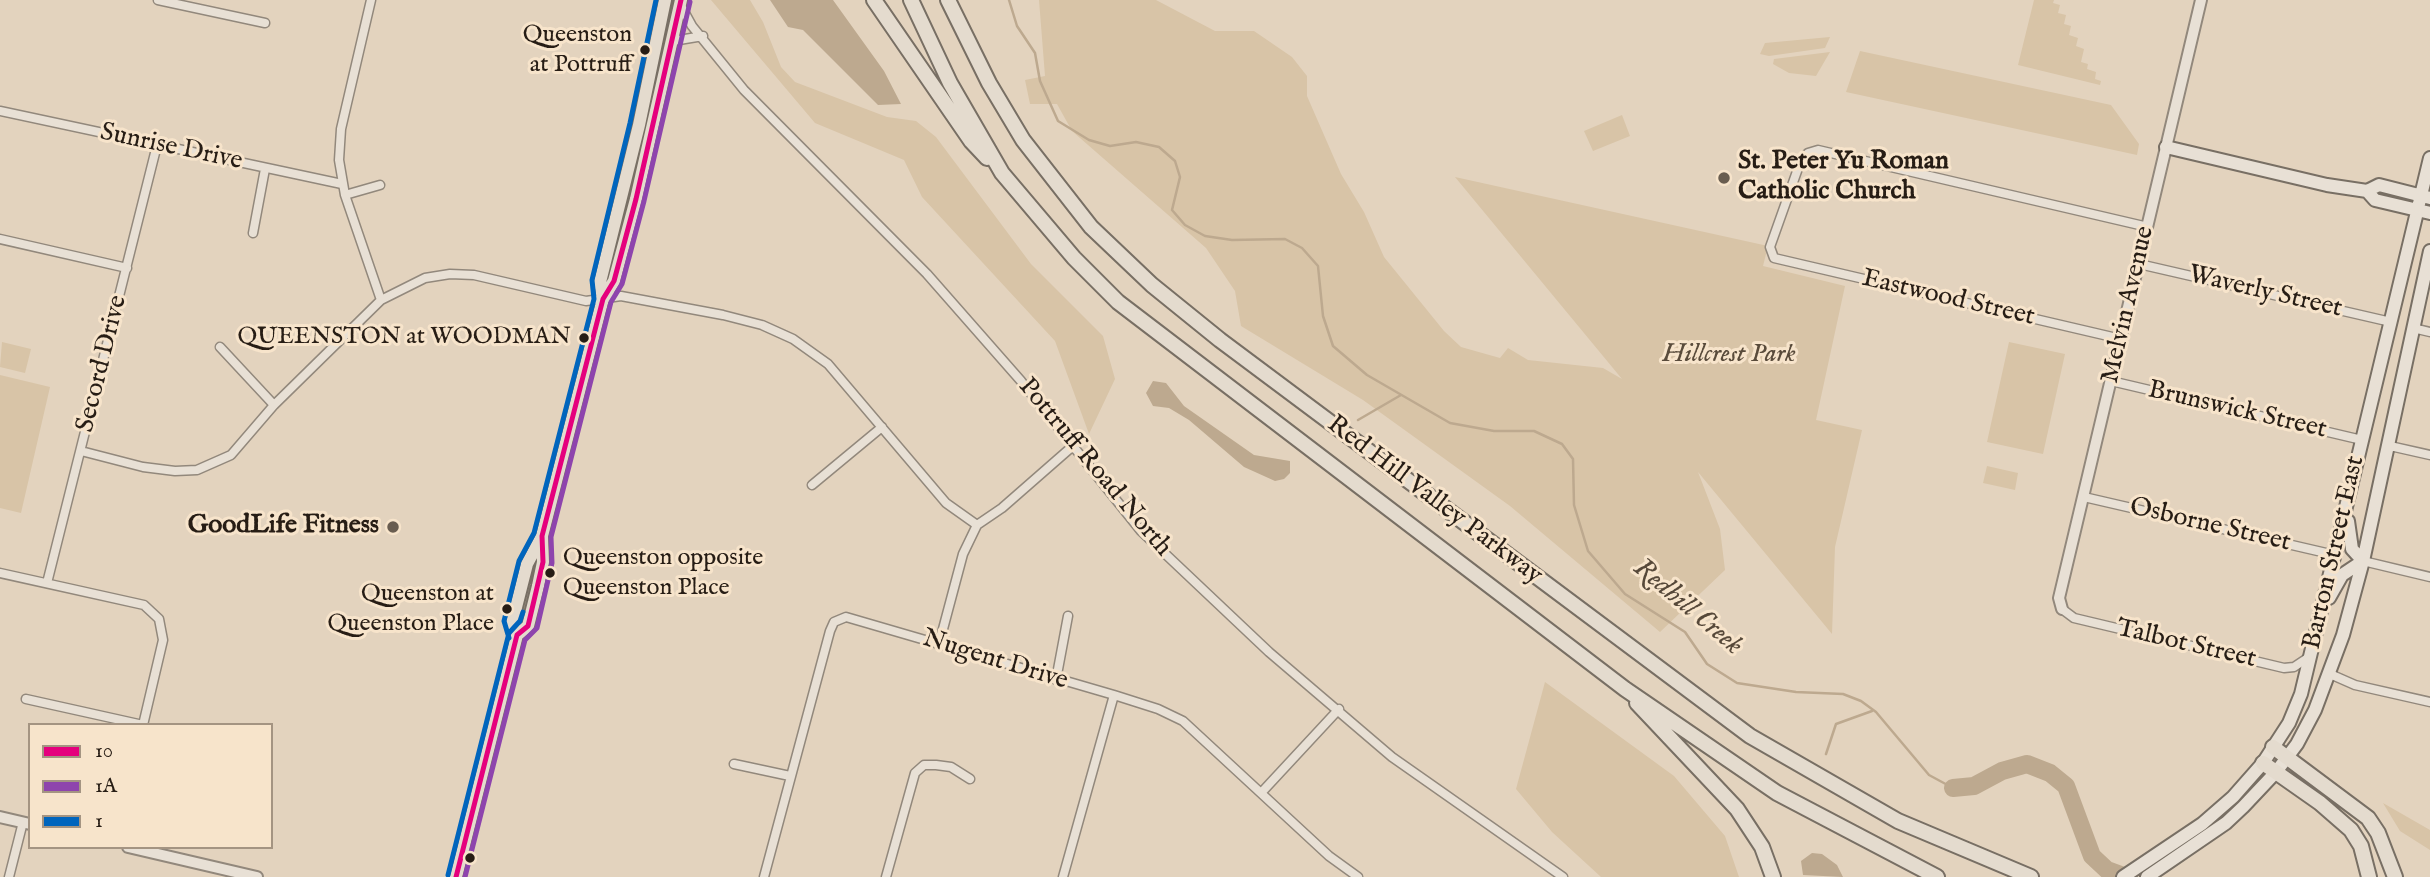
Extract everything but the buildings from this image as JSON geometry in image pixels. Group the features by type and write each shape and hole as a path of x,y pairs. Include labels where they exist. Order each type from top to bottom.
{"highway":[{"path":"874,0 971,141 1002,173"},
{"name":"Red Hill Valley Parkway","path":"911,0 950,83 1002,173 1074,258 1118,302 1625,689 1777,793 1937,877"},
{"name":"Red Hill Valley Parkway","path":"948,0 989,83 1023,140 1091,227 1152,285 1220,340 1750,736 1898,821 2031,877"},
{"path":"1625,689 1654,724 1703,771 1737,809 1762,847 1773,877"},
{"path":"2273,747 2368,818 2378,833 2395,877"},
{"path":"2263,763 2320,803 2351,830 2364,854 2369,877"}],"main road":[{"path":"603,299 600,282 639,125 665,0"},
{"path":"456,877 517,635 528,626 543,562 542,536 603,299 614,281 673,41 680,2"},
{"path":"2166,147 2327,185 2367,191 2379,186 2425,197"},
{"name":"Barton Street East","path":"2123,877 2202,824 2233,797 2263,763 2289,723 2301,694 2391,322 2424,212 2430,158"},
{"path":"2367,191 2375,200 2424,212"},
{"name":"Barton Street East","path":"2147,877 2227,823 2276,772 2315,710 2330,674 2363,561 2430,251"},
{"path":"2318,618 2342,575 2363,561 2352,549 2348,507"}],"street":[{"path":"158,0 192,4 265,23"},
{"path":"371,0 341,129 339,160 345,195 381,300"},
{"name":"Melvin Avenue","path":"2062,609 2059,598 2201,0"},
{"name":"Pottruff Road North","path":"680,2 692,26 703,36 744,90 927,274 1074,445 1140,531 1269,652 1392,757 1563,877"},
{"path":"673,41 703,36"},
{"name":"Sunrise Drive","path":"0,111 342,184"},
{"name":"Secord Drive","path":"47,583 157,145"},
{"name":"Eastwood Street","path":"2121,340 1774,258 1771,245 1800,162 1809,152 1818,150 2148,227"},
{"path":"253,233 265,169"},
{"path":"345,195 380,185"},
{"path":"0,239 127,268"},
{"name":"Waverly Street","path":"2138,264 2391,322"},
{"path":"81,452 143,467 197,470 230,455 274,405 381,300 425,278 450,274 499,279 586,301 621,296 723,315 783,334 828,363 946,503 977,525"},
{"path":"2413,328 2430,332"},
{"path":"220,347 274,405"},
{"name":"Brunswick Street","path":"2111,381 2362,440"},
{"path":"812,485 882,427"},
{"path":"939,644 963,554 977,525 1002,508 1074,445"},
{"path":"2390,446 2430,455"},
{"name":"Osborne Street","path":"2084,497 2335,555"},
{"path":"2363,561 2430,577"},
{"path":"0,573 145,606 159,619 163,640 143,723"},
{"name":"Talbot Street","path":"2062,609 2074,618 2284,668 2294,667 2311,656"},
{"path":"1055,680 1068,615"},
{"name":"Nugent Drive","path":"764,877 834,622 846,617 1114,695 1158,709 1184,721 1329,856 1358,877"},
{"path":"2330,674 2355,685 2430,702"},
{"path":"1063,877 1114,695"},
{"path":"26,699 134,723"},
{"path":"1261,793 1339,709"},
{"path":"734,764 790,776"},
{"path":"886,877 915,773 924,765 936,765 951,767 970,779"},
{"path":"0,817 27,823 9,877"},
{"path":"137,849 257,877"}],"green space":[{"path":"711,0 750,0 763,22 781,67 795,82 887,117 916,121 936,137 1031,264 1103,336 1115,379 1089,434 1055,341 922,197 904,160 815,123"},
{"name":"Hillcrest Park","path":"1039,0 1156,0 1215,31 1254,31 1292,57 1307,76 1307,96 1341,174 1364,212 1384,257 1444,331 1461,347 1500,358 1508,348 1528,360 1603,368 1622,379 1455,177 1768,246 1763,266 1845,286 1816,420 1862,430 1835,547 1832,634 1698,472 1720,529 1725,570 1660,632 1510,506 1363,400 1241,326 1235,291 1206,248 1072,131 1057,104 1030,104 1025,80 1045,76"},
{"path":"2034,0 2054,0 2053,3 2060,5 2058,13 2066,15 2064,24 2071,26 2069,35 2078,38 2076,46 2084,49 2081,62 2088,64 2087,69 2096,72 2095,79 2101,81 2100,85 2018,65"},
{"path":"1830,37 1825,48 1769,56 1760,54 1765,43"},
{"path":"1860,51 2111,105 2139,144 2137,155 1846,92"},
{"path":"1830,52 1816,76 1789,73 1773,64 1774,59"},
{"path":"1622,115 1630,136 1593,151 1584,131"},
{"path":"2,342 31,349 25,373 0,367"},
{"path":"2009,342 2065,354 2043,454 1987,442"},
{"path":"0,375 50,387 21,513 0,508"},
{"path":"1987,466 2018,473 2015,490 1983,483"},
{"path":"1545,682 1674,776 1725,836 1739,877 1601,877 1552,832 1516,789"},
{"path":"2383,803 2430,830 2430,850 2400,831"}],"shaded area":[{"path":"770,0 833,0 884,71 901,104 878,105 803,30 788,27"},
{"path":"1153,381 1166,383 1184,406 1254,455 1290,461 1290,473 1284,479 1275,481 1244,467 1189,420 1169,408 1153,406 1146,393"},
{"path":"1812,853 1822,854 1837,865 1843,877 1803,875 1801,861"}],"waterway":[{"name":"Redhill Creek","path":"1009,0 1017,26 1035,53 1040,81 1058,121 1089,140 1110,146 1136,142 1159,147 1175,161 1180,177 1172,210 1185,225 1205,236 1232,240 1285,239 1302,248 1318,266 1323,316 1333,346 1367,375 1450,423 1494,431 1534,431 1562,444 1573,459 1574,505 1588,551 1625,594 1685,632 1707,664 1737,683 1796,692 1843,694 1861,701 1876,712 1929,775 1953,788"},
{"path":"1358,420 1401,395"},
{"path":"1826,754 1836,724 1872,711"},
{"name":"Redhill Creek","path":"1953,788 1974,786 2002,771 2027,764 2050,773 2066,786 2092,856 2107,870 2126,877"}],"transit line":[{"name":"1","path":"509,638 504,621 519,561 534,533 594,299 592,280 656,0"},
{"name":"10","path":"456,877 517,635 528,626 543,562 542,536 603,299 614,281 636,199 681,0"},
{"name":"1A","path":"465,877 525,640 537,628 552,563 551,537 611,302 622,284 644,201 690,2"},
{"name":"1","path":"448,875 509,633 520,621 523,612"}],"place":[{"name":"Queenston at Pottruff","path":"645,50"},
{"name":"St. Peter Yu Roman Catholic Church","path":"1724,178"},
{"name":"QUEENSTON at WOODMAN","path":"584,338"},
{"name":"GoodLife Fitness","path":"393,527"},
{"name":"Queenston opposite Queenston Place","path":"550,573"},
{"name":"Queenston at Queenston Place","path":"507,609"}]}
